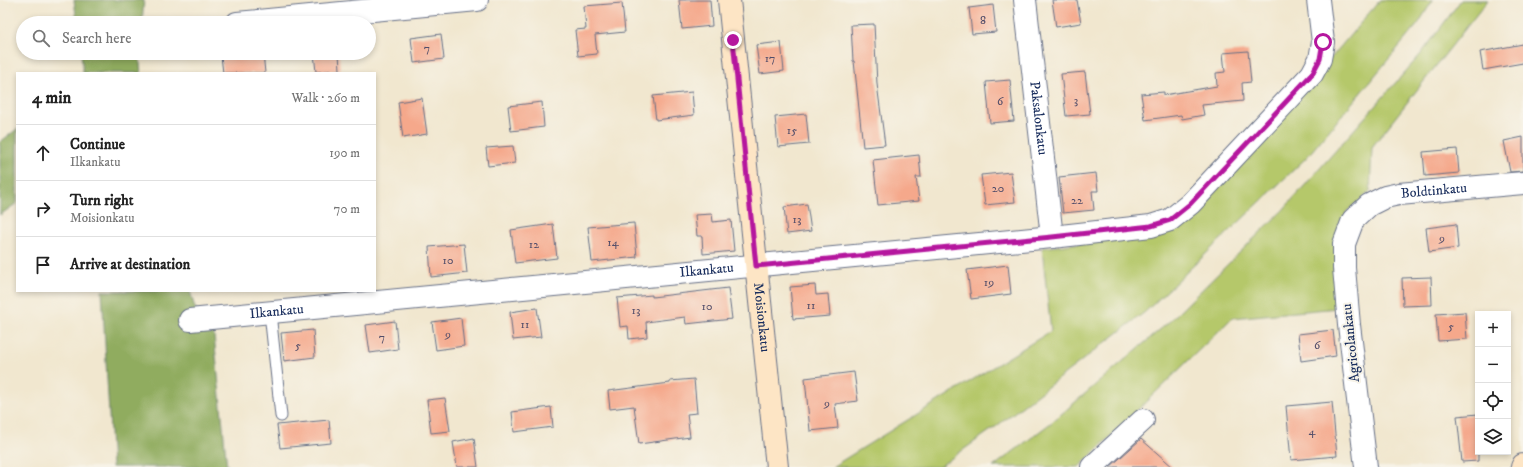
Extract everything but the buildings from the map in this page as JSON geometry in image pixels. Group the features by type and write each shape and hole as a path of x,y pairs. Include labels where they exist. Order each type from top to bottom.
{"street":[{"path":"310,16 477,0"},
{"name":"Moisionkatu","path":"729,0 777,467"},
{"name":"Paksalonkatu","path":"1025,0 1052,237"},
{"name":"Ilkankatu","path":"190,320 756,266 1151,226 1170,220 1190,204 1312,74 1320,59 1323,42 1318,0"},
{"name":"Boldtinkatu","path":"1353,220 1369,205 1384,197 1398,194 1523,183"},
{"name":"Agricolankatu","path":"1353,220 1344,244 1344,268 1349,325 1366,467"},
{"path":"1092,467 1143,420"}],"lane":[{"path":"270,313 281,416"}],"green space":[{"path":"74,0 144,0 143,16 76,16"},
{"path":"1380,0 1433,0 1418,24 1306,158 1145,312 994,428 939,467 832,467 1051,331 1042,248 1163,232 1270,130"},
{"path":"1461,0 1488,0 1372,147 1370,192 1346,212 1337,308 1232,318 1079,467 993,467 1052,422 1170,321 1283,210 1421,54"},
{"path":"82,60 140,60 141,72 83,72"},
{"path":"16,130 16,204 0,215 0,142"},
{"path":"102,292 190,292 195,308 213,325 227,467 112,467"}],"route":[{"path":"733,40 756,266 1151,226 1170,220 1190,204 1312,74 1320,59 1323,42"}]}
